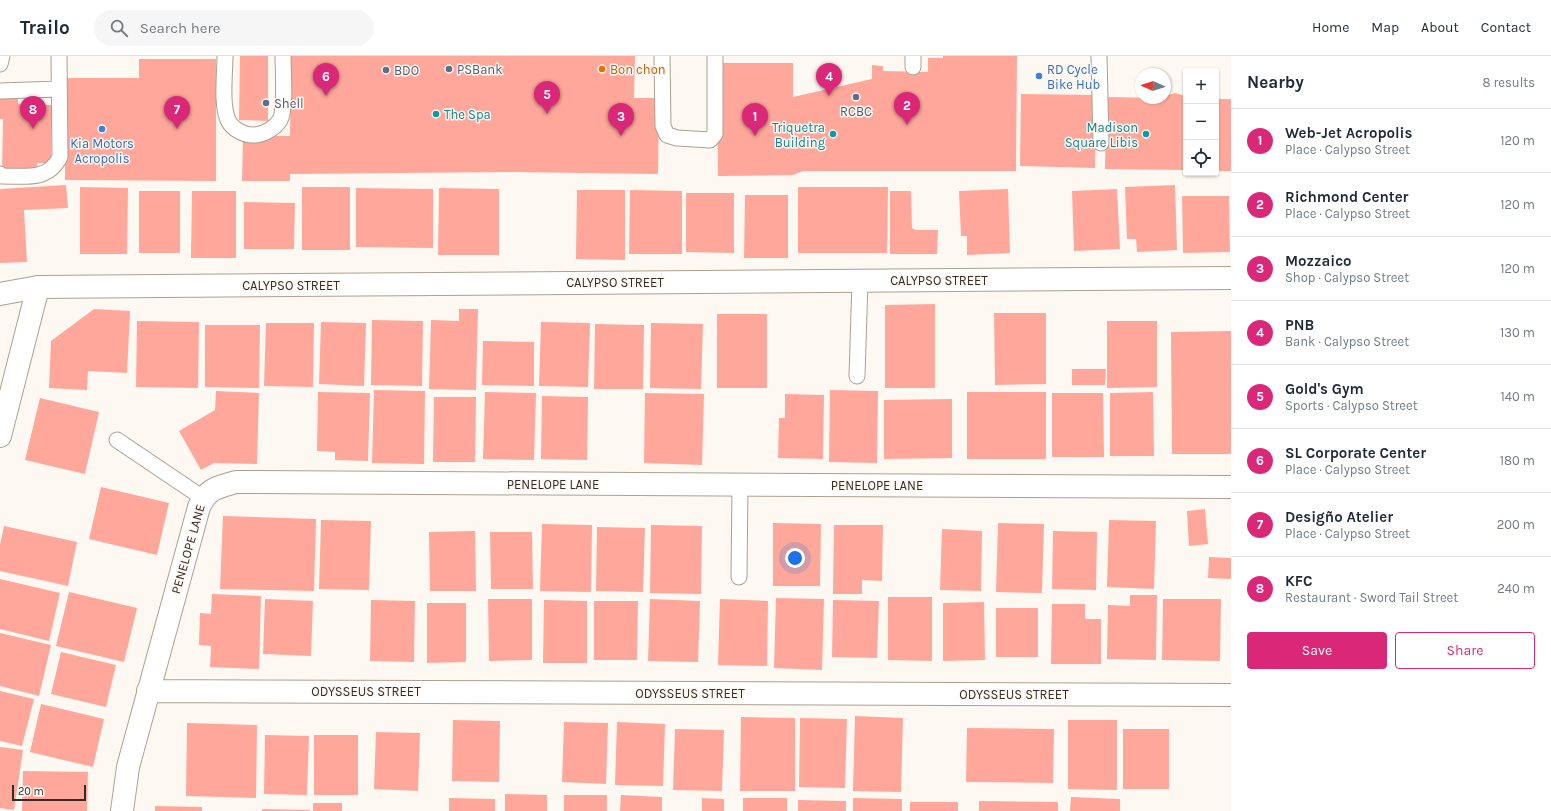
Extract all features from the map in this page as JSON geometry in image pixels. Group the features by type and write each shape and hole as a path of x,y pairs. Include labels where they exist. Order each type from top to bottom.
{"street":[{"name":"CALYPSO STREET","path":"0,294 38,287 1231,278"},
{"path":"0,436 38,287"},
{"name":"PENELOPE LANE","path":"122,811 128,767 199,507 203,498 212,489 236,482 1231,487"},
{"name":"ODYSSEUS STREET","path":"148,691 1231,695"}],"lane":[{"path":"0,64 2,56"},
{"path":"0,174 2,176 39,176 56,165 60,156 59,56"},
{"path":"225,56 225,104 228,120 239,132 255,135 270,131 280,119 283,103 284,56"},
{"path":"662,56 663,126 667,135 677,138 710,140 716,134 715,56"},
{"path":"1099,56 1101,143"},
{"path":"0,91 59,89"},
{"path":"857,376 860,281"},
{"path":"116,440 203,498"},
{"path":"739,577 740,485"}],"building":[{"path":"240,56 268,56 268,121 239,120"},
{"path":"291,56 635,56 634,98 659,98 658,174 509,172 290,174 290,181 242,181 243,136 290,136"},
{"path":"943,56 1017,56 1016,171 803,171 793,175 718,176 717,63 793,63 793,97 872,79 872,65 883,66 883,71 928,72 928,58 943,58"},
{"path":"139,59 216,59 216,181 65,180 65,78 139,78"},
{"name":"Madison Square Libis","path":"1175,93 1183,96 1183,170 1105,169 1106,97 1135,97 1135,104 1171,104 1171,94"},
{"path":"1021,94 1096,95 1095,168 1020,166"},
{"path":"0,97 18,97 18,104 52,105 51,163 37,163 37,174 2,174 3,119 0,119"},
{"path":"1219,99 1231,99 1231,171 1219,171"},
{"path":"66,185 68,208 24,210 27,262 0,263 0,189"},
{"path":"1175,185 1177,250 1137,252 1136,239 1127,239 1125,187"},
{"path":"80,187 128,188 127,254 80,254"},
{"path":"302,187 350,187 350,250 302,250"},
{"path":"798,187 888,187 887,253 798,253"},
{"path":"356,188 433,189 433,248 356,247"},
{"path":"439,188 499,189 499,255 438,255"},
{"path":"1008,189 1010,253 967,255 967,236 961,236 959,191"},
{"path":"1117,189 1120,249 1074,251 1072,191"},
{"path":"577,190 625,190 625,260 576,259"},
{"path":"630,190 682,191 682,254 629,254"},
{"path":"139,191 180,191 180,253 139,253"},
{"path":"192,191 236,191 236,258 191,258"},
{"path":"890,191 911,191 912,228 916,230 938,230 937,254 890,254"},
{"path":"686,193 734,193 734,253 686,252"},
{"path":"745,195 788,195 788,258 744,258"},
{"path":"1182,196 1229,196 1230,252 1183,253"},
{"path":"244,202 295,203 294,249 244,249"},
{"path":"935,304 935,388 885,388 885,305"},
{"path":"94,309 130,311 127,373 88,371 87,390 49,388 51,341"},
{"path":"459,309 478,309 476,390 429,389 431,320 459,321"},
{"path":"994,313 1046,313 1046,384 995,385"},
{"path":"717,314 767,314 767,388 717,388"},
{"path":"372,320 423,321 422,386 371,385"},
{"path":"137,321 199,322 198,388 136,387"},
{"path":"1107,321 1157,321 1157,387 1107,388"},
{"path":"321,322 366,323 364,386 319,384"},
{"path":"541,322 590,323 588,387 539,386"},
{"path":"266,323 314,323 313,387 264,386"},
{"path":"651,323 703,324 701,389 650,388"},
{"path":"595,324 644,325 643,389 594,389"},
{"path":"205,325 260,325 259,388 205,387"},
{"path":"1231,331 1231,454 1172,454 1171,332"},
{"path":"483,341 534,342 534,386 482,385"},
{"path":"1072,369 1106,369 1105,385 1072,385"},
{"path":"374,390 425,391 424,464 372,463"},
{"path":"830,390 878,391 877,463 829,462"},
{"path":"216,391 259,393 257,464 214,463 201,470 179,431 215,410"},
{"path":"318,392 370,393 368,461 335,460 335,452 317,451"},
{"path":"485,392 536,393 534,460 483,459"},
{"path":"967,392 1046,392 1046,459 967,459"},
{"path":"1153,392 1154,456 1110,456 1110,393"},
{"path":"645,393 704,394 702,465 644,463"},
{"path":"1052,393 1103,393 1104,457 1052,457"},
{"path":"785,394 824,395 823,459 778,458 779,418 785,418"},
{"path":"542,396 588,397 587,460 541,459"},
{"path":"434,397 476,397 475,462 433,462"},
{"path":"40,398 99,412 85,474 25,460"},
{"path":"952,399 952,458 884,459 884,400"},
{"path":"101,487 169,503 157,555 89,539"},
{"path":"1205,509 1208,544 1189,546 1187,511"},
{"path":"223,516 316,519 314,591 220,589"},
{"path":"321,520 371,521 369,590 319,589"},
{"path":"1109,520 1156,521 1154,589 1107,587"},
{"path":"773,523 821,524 820,586 773,586"},
{"path":"998,523 1044,524 1042,593 996,592"},
{"path":"542,524 592,525 591,592 540,591"},
{"path":"651,525 702,526 701,594 650,593"},
{"path":"834,525 883,525 882,581 862,580 862,594 833,594"},
{"path":"4,526 77,542 68,586 0,571 0,545"},
{"path":"597,527 645,528 643,592 596,591"},
{"path":"942,529 982,531 981,591 940,590"},
{"path":"475,531 476,591 430,591 429,532"},
{"path":"1053,531 1097,532 1096,590 1052,589"},
{"path":"490,532 532,532 533,589 491,589"},
{"path":"1209,557 1231,558 1231,579 1208,578"},
{"path":"0,579 60,593 49,641 0,629"},
{"path":"69,592 137,608 124,662 56,646"},
{"path":"212,594 261,596 259,669 210,667 211,646 199,645 200,613 211,614"},
{"path":"1130,595 1157,595 1156,660 1107,659 1108,605 1130,606"},
{"path":"888,597 932,597 932,661 888,660"},
{"path":"776,598 824,599 822,670 774,668"},
{"path":"265,599 313,601 311,656 263,654"},
{"path":"488,599 532,599 532,660 489,661"},
{"path":"650,599 700,601 698,662 648,661"},
{"path":"720,599 768,601 767,666 718,665"},
{"path":"1163,599 1221,599 1220,661 1162,660"},
{"path":"371,600 415,601 414,662 370,661"},
{"path":"544,600 587,601 587,663 543,663"},
{"path":"833,600 879,601 877,658 832,657"},
{"path":"594,601 638,601 637,660 594,660"},
{"path":"984,602 985,660 943,661 943,603"},
{"path":"427,603 466,603 466,662 427,663"},
{"path":"1052,604 1085,604 1085,619 1101,619 1101,664 1051,664"},
{"path":"996,608 1038,608 1038,657 996,657"},
{"path":"0,633 51,645 39,696 0,686"},
{"path":"61,652 116,665 106,707 51,694"},
{"path":"0,691 34,699 22,746 0,741"},
{"path":"41,704 104,719 93,767 30,752"},
{"path":"855,716 903,718 901,792 853,791"},
{"path":"741,717 795,718 795,791 740,791"},
{"path":"800,718 847,719 845,788 799,787"},
{"path":"453,720 500,721 499,782 452,781"},
{"path":"1068,720 1117,720 1117,790 1068,789"},
{"path":"564,722 608,723 606,784 562,782"},
{"path":"617,722 665,724 663,786 615,785"},
{"path":"187,723 257,725 256,798 186,796"},
{"path":"967,728 1054,729 1053,783 966,782"},
{"path":"675,729 724,730 722,791 673,790"},
{"path":"1123,729 1169,729 1169,789 1123,789"},
{"path":"376,732 420,733 418,791 374,789"},
{"path":"265,735 309,736 307,795 264,794"},
{"path":"314,735 358,735 358,795 314,795"},
{"path":"0,747 23,750 14,810 0,808"},
{"path":"23,771 88,772 87,811 22,811"},
{"path":"505,794 547,795 547,811 505,811"},
{"path":"564,795 607,795 607,811 564,811"},
{"path":"621,795 662,797 662,811 620,811"},
{"path":"1071,797 1120,799 1120,811 1070,811"},
{"path":"449,798 495,799 495,811 449,811"},
{"path":"702,798 724,799 724,811 702,811"},
{"path":"743,798 787,798 787,811 743,811"},
{"path":"853,798 902,799 902,811 853,811"},
{"path":"798,800 846,801 846,811 798,811"},
{"path":"979,801 1058,802 1058,811 979,811"},
{"path":"910,802 958,802 958,811 910,811"},
{"path":"313,803 342,803 342,811 313,811"},
{"path":"155,806 202,807 202,811 155,811"},
{"path":"262,809 310,810 310,811 262,811"}],"place":[{"name":"PSBank","path":"449,69"},
{"name":"Bon chon","path":"602,69"},
{"name":"BDO","path":"386,70"},
{"name":"RD Cycle Bike Hub","path":"1039,76"},
{"name":"SL Corporate Center","path":"326,96"},
{"name":"PNB","path":"829,96"},
{"name":"RCBC","path":"856,97"},
{"name":"Shell","path":"266,103"},
{"name":"The Spa","path":"436,114"},
{"name":"Gold's Gym","path":"547,114"},
{"name":"Richmond Center","path":"907,125"},
{"name":"KFC","path":"33,129"},
{"name":"Kia Motors Acropolis","path":"102,129"},
{"name":"Desigño Atelier","path":"177,129"},
{"name":"Triquetra Building","path":"833,134"},
{"name":"Madison Square Libis","path":"1146,134"},
{"name":"Mozzaico","path":"621,136"},
{"name":"Web-Jet Acropolis","path":"755,136"}]}
